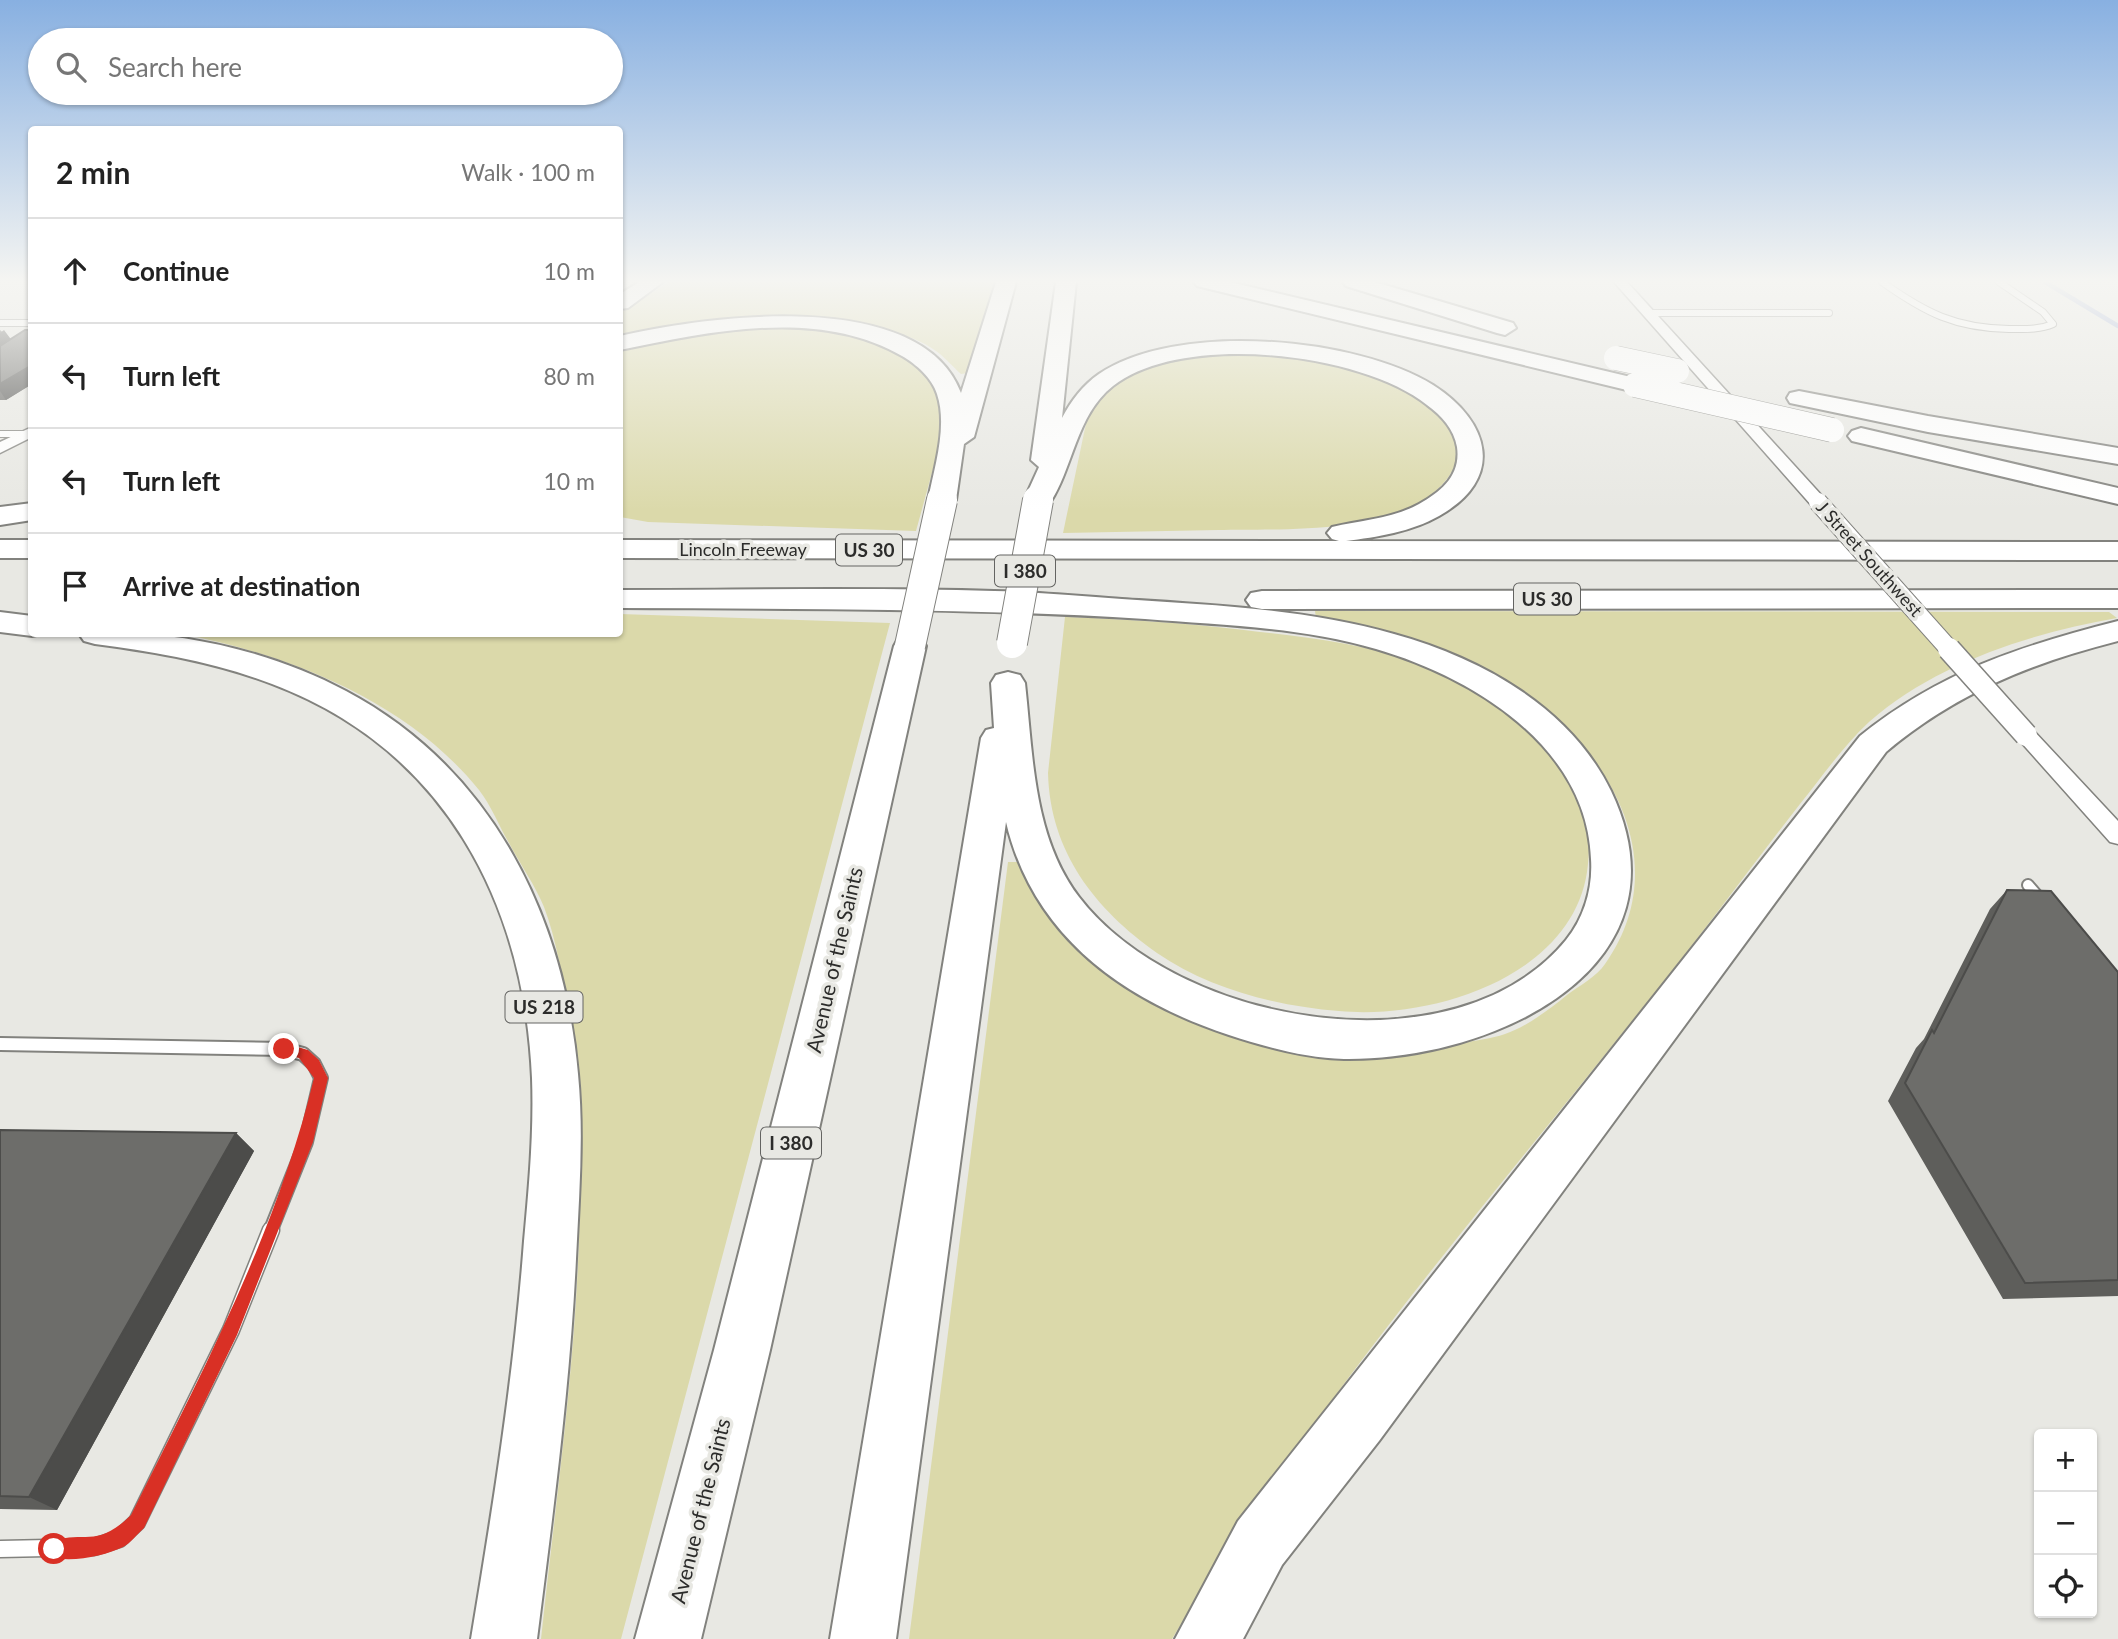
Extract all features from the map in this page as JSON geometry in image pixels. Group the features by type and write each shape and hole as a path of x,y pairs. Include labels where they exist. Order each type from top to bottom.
{"highway":[{"path":"919,358 934,368 949,390 953,415 942,500"},
{"name":"Avenue of the Saints","path":"668,1639 742,1350 911,646 942,500 984,358"},
{"name":"I 380","path":"863,1639 1010,663 1038,500 1056,358"},
{"path":"1038,500 1078,412 1096,387 1130,367 1169,358"},
{"path":"1118,550 1331,534 1406,519 1428,511 1459,487 1470,472 1473,460 1471,444 1455,415 1441,402 1403,379 1378,369 1330,358"},
{"path":"1524,358 2118,495"},
{"path":"1618,358 1746,386"},
{"path":"1773,392 1928,424 2118,456"},
{"path":"0,516 28,512"},
{"path":"623,527 880,550"},
{"path":"0,548 28,549"},
{"name":"Lincoln Freeway","path":"623,549 1118,550"},
{"name":"US 30","path":"1118,550 2118,551"},
{"path":"0,599 28,599"},
{"name":"US 30","path":"623,599 2118,599"},
{"path":"976,600 1175,612 1274,621 1343,632 1406,647 1497,689 1542,722 1573,755 1595,793 1612,841 1612,881 1600,923 1571,962 1535,994 1482,1018 1418,1036 1345,1040 1269,1030 1188,1002 1125,967 1077,927 1048,885 1024,827 1010,663"},
{"path":"0,622 28,626"},
{"path":"1208,1639 1260,1543 1873,744 1905,715 1961,681 2008,661 2118,631"},
{"name":"US 218","path":"119,637 166,643 234,660 290,680 339,702 387,732 433,772 470,816 502,869 533,950 554,1055 555,1149 549,1272 536,1423 504,1639"}],"street":[{"name":"J Street Southwest","path":"1689,358 2118,836"},
{"path":"0,448 28,434"}],"lane":[{"path":"0,433 28,433"},
{"path":"2028,885 2053,915"},
{"path":"0,1044 284,1049 303,1054 314,1064 321,1078 306,1142 241,1306 137,1522 119,1539 94,1547 0,1549"}],"shaded area":[{"path":"623,358 908,358 924,366 943,406 936,458 916,531 648,522 623,518"},
{"path":"945,358 973,358 969,373 961,374"},
{"path":"1316,358 1384,376 1442,413 1462,447 1456,465 1441,486 1418,504 1375,520 1349,525 1293,529 1063,533 1088,414 1103,392 1143,369 1180,359"},
{"path":"1315,611 2109,612 2117,618 2051,632 1986,653 1954,667 1895,701 1850,741 1678,963 1468,1224 1343,1385 1226,1552 1172,1639 909,1639 1008,862 1018,862 1034,894 1054,923 1078,948 1105,971 1135,990 1166,1007 1199,1020 1328,1055 1358,1056 1414,1051 1500,1036 1513,1031 1545,1012 1597,973 1623,932 1633,900 1635,868 1631,836 1605,776 1561,723 1535,701 1478,666 1415,641 1316,618"},
{"path":"623,614 890,623 621,1639 541,1639 573,1342 580,1193 572,1044 558,957 544,907 479,790 450,759 418,731 345,687 265,655 197,637 623,637"},
{"path":"1065,617 1199,625 1332,642 1376,650 1419,663 1475,690 1509,714 1539,743 1579,798 1587,824 1589,854 1587,872 1576,908 1555,939 1526,964 1492,984 1454,999 1415,1008 1376,1012 1292,1005 1244,994 1177,966 1135,936 1096,898 1067,853 1057,828 1048,773"}],"building":[{"path":"0,358 28,358 28,367 0,384"},
{"path":"2007,890 2051,891 2118,972 2118,1280 2025,1283 1905,1083 1932,1030 1934,1033"},
{"path":"0,1130 236,1133 29,1497 0,1496"}],"route":[{"path":"54,1549 94,1547 119,1539 137,1522 231,1330 306,1142 321,1078 314,1064 303,1054 284,1049"}]}
